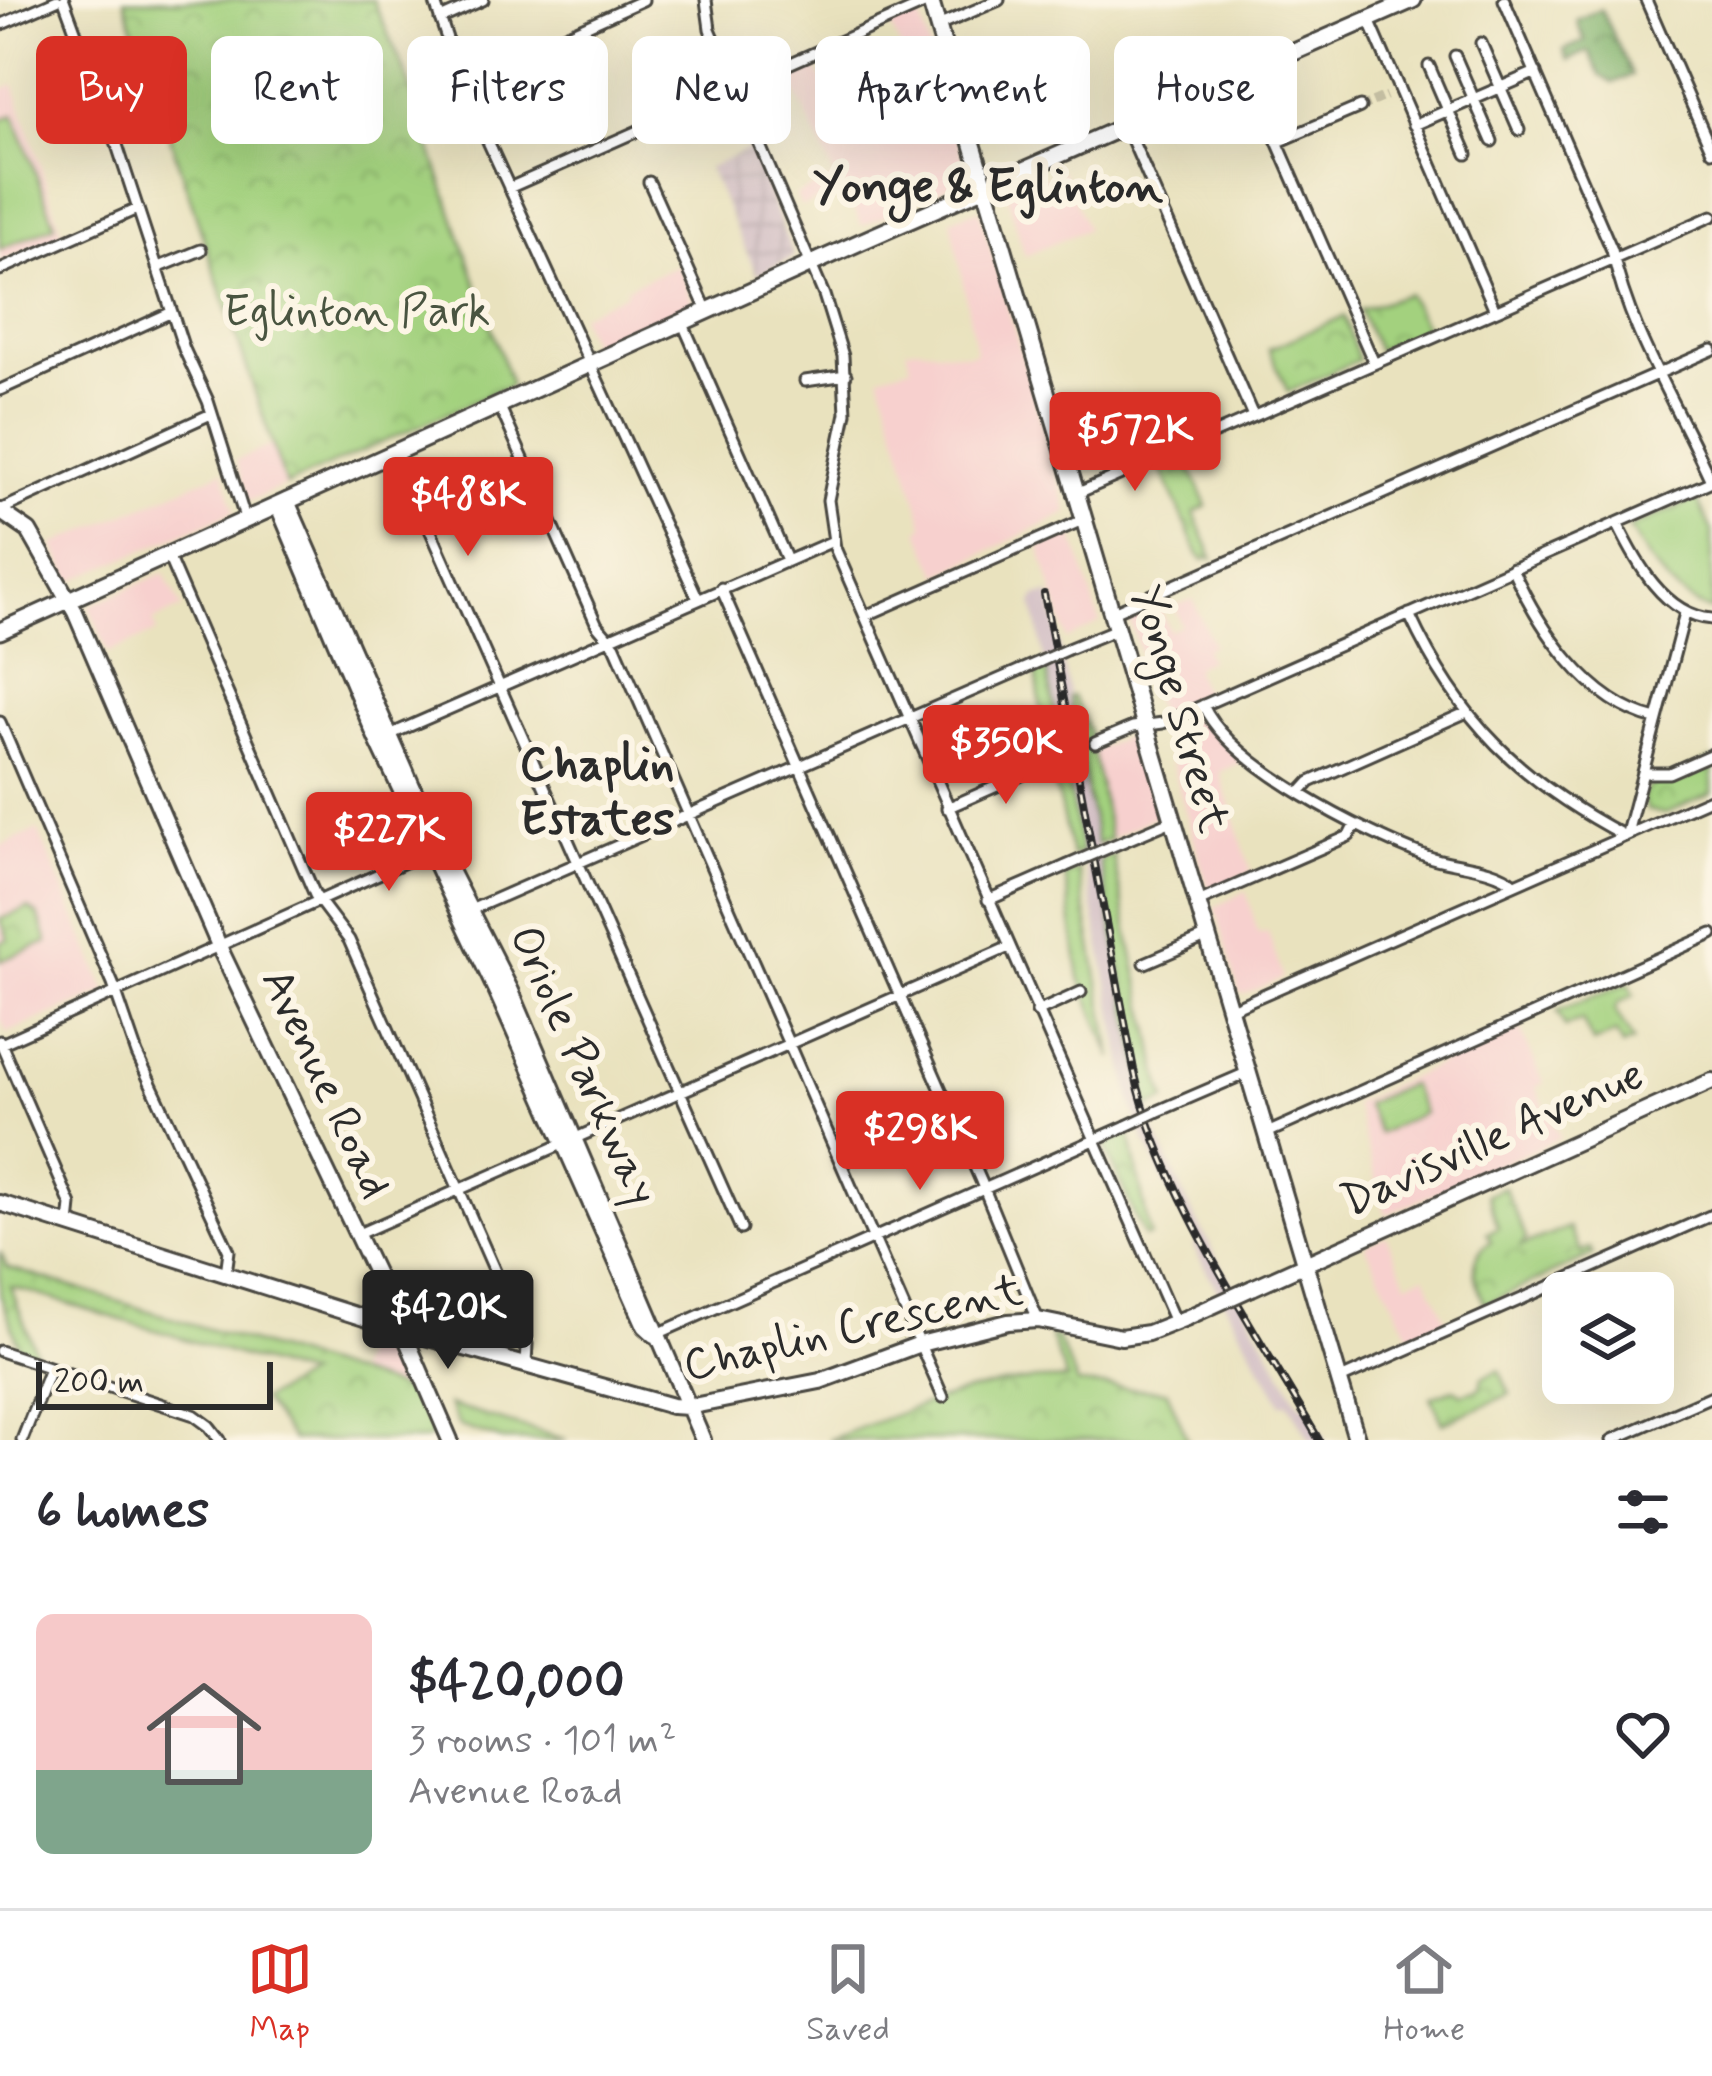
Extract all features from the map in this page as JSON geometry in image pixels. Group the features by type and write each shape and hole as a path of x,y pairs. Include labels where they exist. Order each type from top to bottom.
{"main road":[{"path":"1297,51 1413,0"},
{"name":"Yonge Street","path":"930,1 1357,1440"},
{"path":"0,631 1114,130"}],"street":[{"path":"0,25 61,0 246,521"},
{"path":"434,0 446,36"},
{"path":"440,19 483,0"},
{"path":"563,36 643,0"},
{"path":"706,0 713,36"},
{"path":"938,26 999,0"},
{"path":"1095,743 1203,705 1712,481 1658,373 1504,0"},
{"path":"1646,0 1712,151"},
{"path":"791,62 930,1"},
{"path":"1369,20 1495,310"},
{"path":"1481,44 1519,130"},
{"path":"1455,56 1492,141"},
{"path":"1429,66 1467,154"},
{"path":"1414,125 1536,72"},
{"path":"1386,96 1399,90"},
{"path":"1297,134 1360,107"},
{"path":"509,188 632,132"},
{"path":"489,144 698,598"},
{"path":"760,144 830,310 846,375 846,413 828,500 833,541 1094,1141 1180,1320"},
{"path":"1134,144 1253,416"},
{"path":"1279,144 1374,363"},
{"path":"649,182 708,313"},
{"path":"0,270 137,209"},
{"path":"1078,493 1712,215"},
{"path":"157,268 201,250"},
{"path":"0,389 172,312"},
{"path":"683,324 788,560"},
{"path":"466,913 1068,649 1115,620 1712,350"},
{"path":"805,381 846,375"},
{"path":"500,407 596,625 615,646 943,1397"},
{"path":"0,510 211,414"},
{"path":"396,453 741,1229"},
{"name":"Oriole Parkway","path":"283,504 433,849 570,1140 645,1326 655,1335 703,1440"},
{"name":"Avenue Road","path":"0,510 29,531 69,600 220,946 450,1440"},
{"path":"865,616 1085,519"},
{"path":"1617,523 1652,583 1685,613 1712,619"},
{"path":"383,737 833,541"},
{"path":"168,556 320,901 349,940 527,1345 526,1365"},
{"path":"1512,568 1534,613 1576,666 1616,701 1656,719"},
{"path":"721,588 1038,1320"},
{"path":"1625,836 1685,613"},
{"path":"1409,614 1465,713 1502,754 1538,784 1625,836"},
{"path":"1203,705 1220,730 1300,793 1354,826 1515,884"},
{"path":"1300,793 1310,782 1465,713"},
{"path":"0,722 115,992 136,1054 229,1251 226,1273"},
{"path":"1645,773 1669,773 1712,754"},
{"path":"947,808 1047,764"},
{"path":"1231,1009 1712,798"},
{"path":"988,900 1174,820"},
{"path":"1198,902 1349,836 1354,826"},
{"path":"69,1224 71,1205 1,1042 433,849"},
{"path":"1267,1133 1712,934"},
{"path":"1145,963 1208,936"},
{"path":"356,1235 1009,947"},
{"path":"1037,1012 1082,992"},
{"path":"655,1335 1249,1072"},
{"name":"Davisville Avenue","path":"1304,1263 1712,1081"},
{"name":"Chaplin Crescent","path":"0,1202 402,1329 688,1407 820,1381 978,1327 1038,1320 1121,1337 1148,1333 1304,1263"},
{"path":"1339,1380 1712,1215"},
{"path":"0,1352 194,1415 220,1440"},
{"path":"22,1440 50,1369"},
{"path":"1612,1440 1712,1396"}],"shaded area":[{"path":"919,13 926,36 895,36 890,24"},
{"path":"812,60 815,134 791,81 791,70"},
{"path":"14,84 63,235 0,262 0,90"},
{"path":"820,144 959,144 969,177 862,226 845,189 801,207 796,195 835,178"},
{"path":"751,148 794,257 757,275 708,168"},
{"path":"1062,170 1087,229 1025,256 1007,194"},
{"path":"979,209 1068,513 939,575 919,530 924,525 880,375 911,366 906,349 976,352 951,219"},
{"path":"678,265 694,304 593,349 579,315"},
{"path":"272,445 286,485 249,501 236,460"},
{"path":"223,471 235,511 72,581 53,545"},
{"path":"1073,533 1100,623 1067,640 1040,547"},
{"path":"164,573 182,608 153,621 157,632 108,653 89,606"},
{"path":"1050,594 1152,1124 1193,1214 1301,1406 1306,1404 1326,1440 1310,1440 1288,1402 1282,1404 1193,1247 1197,1241 1141,1132 1130,1097 1033,603 1037,596"},
{"path":"1193,599 1213,645 1204,649 1209,660 1196,666 1195,672 1205,696 1158,715 1129,617 1157,601 1170,631 1181,625 1175,606"},
{"path":"1188,720 1200,722 1244,761 1220,772 1251,872 1212,889 1164,738 1164,730"},
{"path":"1130,735 1158,815 1110,839 1092,751"},
{"path":"38,830 107,992 7,1033 0,1018 0,846"},
{"path":"1246,891 1258,933 1268,932 1283,978 1245,994 1239,992 1215,907"},
{"path":"1520,1028 1544,1083 1536,1087 1560,1138 1386,1215 1354,1103"},
{"path":"1386,1235 1407,1282 1425,1275 1447,1321 1411,1338 1365,1245"},
{"path":"368,1332 388,1335 415,1393 354,1375"}],"green space":[{"name":"Eglinton Park","path":"124,0 373,0 407,79 407,144 429,144 511,385 286,485 172,144 187,144 187,36 136,36"},
{"path":"1601,9 1632,75 1613,83 1601,76 1589,51 1568,60 1564,50 1585,41 1576,20"},
{"path":"14,115 55,225 0,249 0,120"},
{"path":"1407,294 1428,331 1377,350 1359,310"},
{"path":"1344,316 1358,360 1288,392 1269,349"},
{"path":"1184,453 1207,506 1194,513 1214,560 1199,555 1161,468"},
{"path":"1697,499 1712,532 1712,611 1685,597 1663,577 1629,528"},
{"path":"1046,667 1081,852 1072,856 1045,742 1036,672"},
{"path":"1073,696 1089,732 1110,839 1097,844 1069,697"},
{"path":"1712,759 1712,793 1664,814 1647,810 1642,798 1649,787"},
{"path":"1113,855 1166,1100 1148,1108 1100,861"},
{"path":"1078,870 1113,1058 1080,978 1065,876"},
{"path":"28,908 38,915 48,942 0,961 0,943 8,939 0,919"},
{"path":"1629,983 1634,995 1618,1003 1615,1010 1633,1041 1622,1046 1616,1033 1593,1043 1582,1020 1565,1027 1557,1011"},
{"path":"1410,1084 1423,1113 1379,1133 1365,1104"},
{"path":"1130,1134 1150,1236 1144,1237 1106,1149 1108,1143"},
{"path":"1504,1187 1526,1238 1521,1246 1569,1228 1581,1252 1590,1249 1593,1255 1556,1272 1542,1272 1542,1278 1485,1304 1475,1278 1475,1262 1491,1241 1487,1233 1498,1227 1487,1194"},
{"path":"0,1251 7,1267 415,1393 434,1435 423,1440 292,1440 262,1400 306,1376 10,1286 38,1358 21,1351 0,1294"},
{"path":"1050,1336 1057,1338 1078,1384 1167,1391 1188,1440 828,1440 975,1390 1067,1380"},
{"path":"1499,1370 1510,1394 1443,1423 1431,1397 1454,1389 1462,1394 1480,1388 1482,1378"},
{"path":"448,1405 567,1440 503,1440 459,1426"}],"tunnel":[{"path":"1360,107 1386,96"}],"railway":[{"path":"1044,594 1134,1070 1147,1116 1187,1212 1319,1440"}],"district":[{"name":"Yonge & Eglinton","path":"988,187"},
{"name":"Chaplin Estates","path":"597,792"}]}
